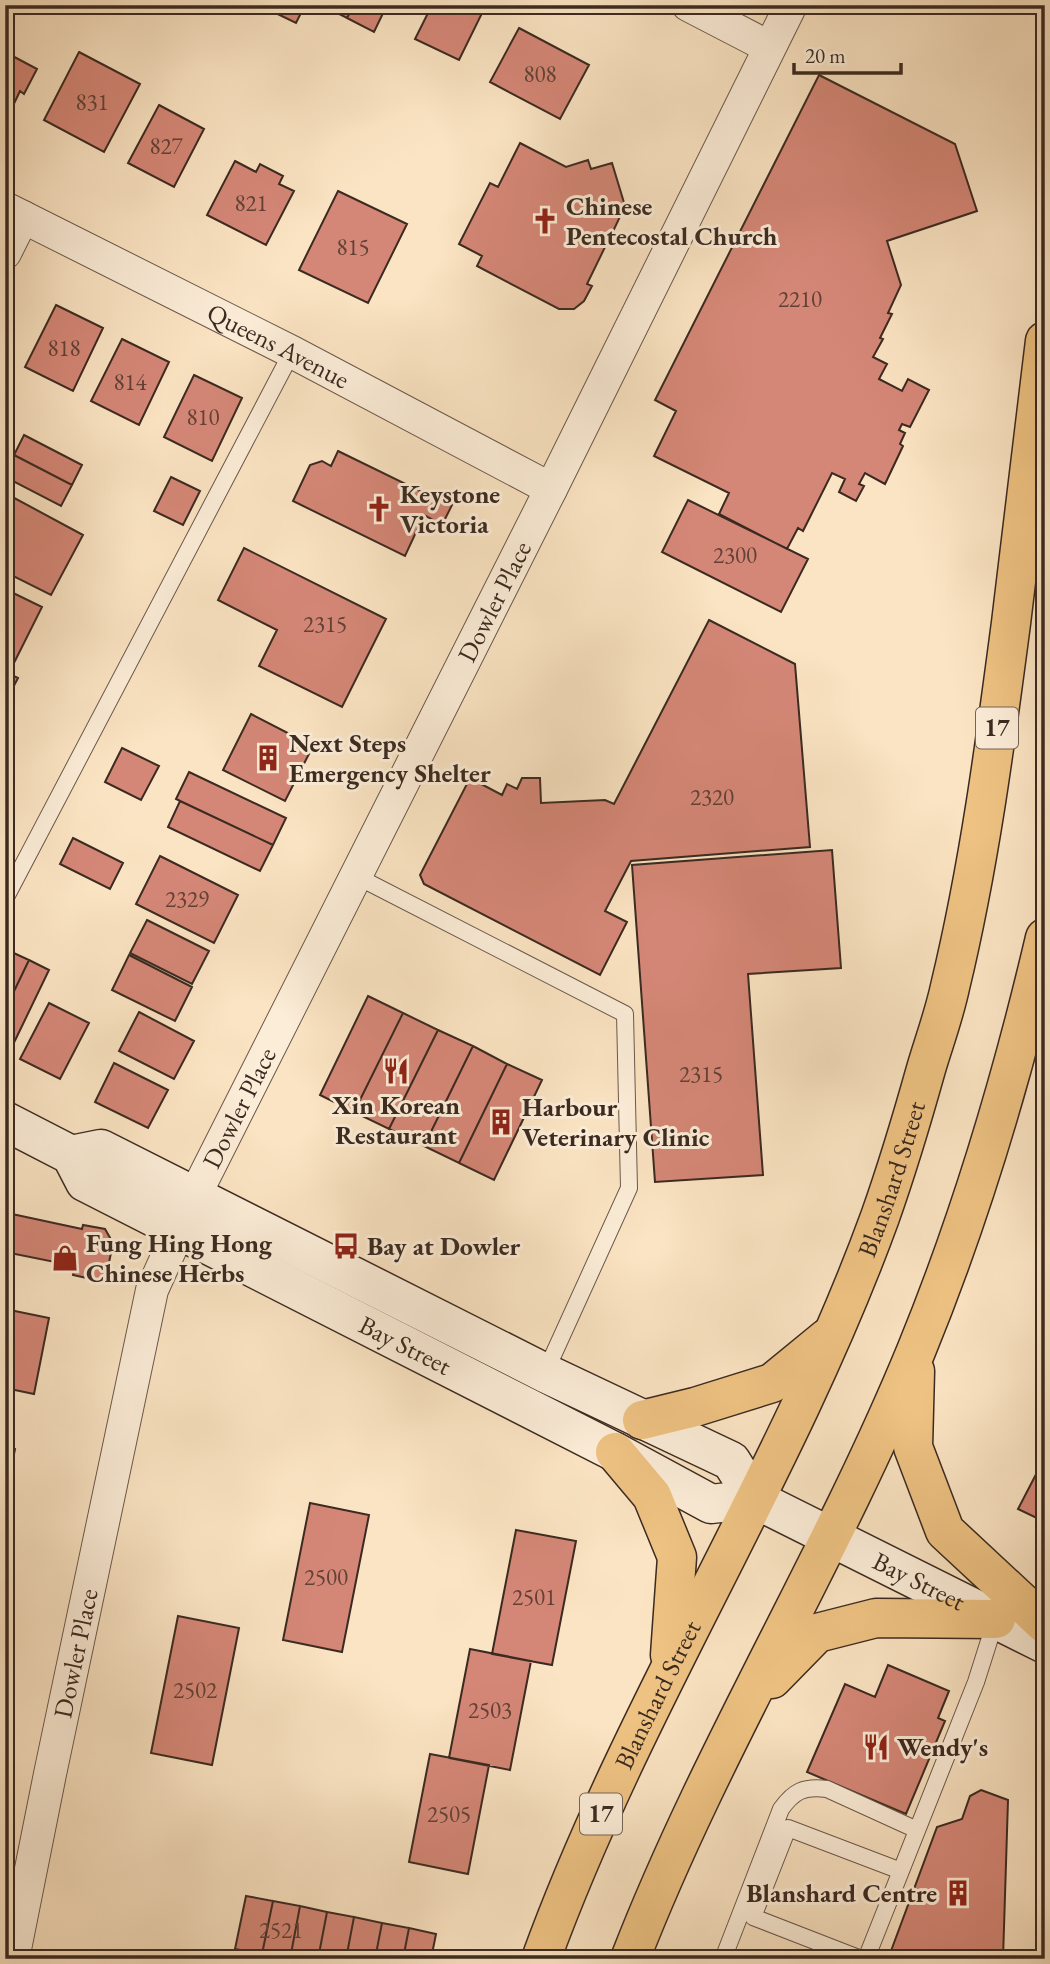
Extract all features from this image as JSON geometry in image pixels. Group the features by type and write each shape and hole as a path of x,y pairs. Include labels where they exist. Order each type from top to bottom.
{"main road":[{"name":"Blanshard Street","path":"541,1959 602,1812 790,1430 834,1333 880,1216 915,1108 950,989 976,861 996,736 1045,341"},
{"path":"630,1959 679,1845 831,1536 915,1352 964,1224 995,1131 1027,1018 1045,938"},
{"name":"Bay Street","path":"5,1122 71,1154 85,1182 186,1213 545,1373 731,1461 755,1499 1045,1644"},
{"name":"Bay Street","path":"186,1213 711,1504 755,1499"},
{"path":"642,1420 772,1383 834,1333"},
{"path":"915,1352 913,1447 945,1531 1045,1624"},
{"path":"615,1452 652,1496 677,1557 669,1673"},
{"path":"744,1709 817,1633 876,1618 996,1619"}],"street":[{"path":"688,5 769,47"},
{"name":"Dowler Place","path":"13,1959 152,1290 186,1213 551,489 791,5"},
{"path":"5,253 14,212"},
{"name":"Queens Avenue","path":"14,212 292,352 551,489"}],"lane":[{"path":"5,899 292,352"},
{"path":"356,876 625,1014 629,1188 545,1373"},
{"path":"866,1959 975,1682 996,1619"},
{"path":"747,1915 780,1809 790,1796 801,1790 813,1787 827,1789 917,1830"},
{"path":"723,1959 788,1828 901,1871"},
{"path":"747,1915 860,1959"}],"building":[{"path":"259,5 305,5 296,23"},
{"path":"321,5 354,5 347,18"},
{"path":"354,5 387,5 374,32 347,18"},
{"path":"432,5 486,5 459,60 415,39"},
{"path":"519,28 589,65 560,119 490,82"},
{"path":"5,52 37,69 24,94 20,91 11,110 5,108"},
{"path":"79,52 140,84 104,152 44,120"},
{"path":"819,75 955,144 977,211 887,241 901,285 888,313 892,314 880,338 883,339 873,357 887,364 879,379 902,391 908,379 929,390 910,427 902,424 899,430 905,433 900,444 903,446 885,484 865,473 859,484 864,486 856,501 839,492 845,479 832,473 803,531 798,528 787,549 719,514 729,493 654,456 676,411 655,400"},
{"path":"159,105 204,129 174,187 128,163"},
{"name":"Chinese Pentecostal Church","path":"520,143 566,167 588,160 591,169 612,163 625,206 609,240 598,235 597,238 607,243 587,284 592,286 584,301 574,309 559,309 477,266 482,256 459,244 490,183 498,187"},
{"path":"235,161 256,172 260,164 283,176 279,184 294,191 266,245 207,215"},
{"path":"338,191 407,224 368,303 299,270"},
{"path":"56,305 103,328 73,391 25,367"},
{"path":"122,339 169,362 139,425 91,401"},
{"path":"194,375 242,398 212,461 164,437"},
{"path":"24,435 82,465 72,485 14,455"},
{"name":"Keystone Victoria","path":"338,451 430,496 432,492 453,503 442,525 424,515 405,556 293,501 310,465 322,461 331,466"},
{"path":"14,455 72,485 61,506 5,477"},
{"path":"171,477 200,491 183,525 154,511"},
{"path":"5,493 83,535 51,595 5,572"},
{"path":"688,500 808,559 781,612 662,552"},
{"path":"244,548 386,619 342,707 259,666 277,630 218,600"},
{"path":"5,589 42,607 13,665 5,661"},
{"path":"709,620 795,664 810,847 631,861 605,911 627,922 600,975 424,884 420,875 470,778 502,795 507,784 517,789 522,778 540,778 541,803 605,800 614,804"},
{"path":"5,672 18,678 5,703"},
{"name":"Next Steps Emergency Shelter","path":"251,714 313,746 285,801 223,770"},
{"path":"122,748 159,766 141,800 105,782"},
{"path":"189,772 286,818 273,845 176,799"},
{"path":"180,801 273,845 260,871 168,827"},
{"path":"73,838 123,863 110,889 60,864"},
{"path":"832,850 841,968 748,974 763,1175 655,1182 632,865"},
{"path":"160,856 238,895 214,943 136,904"},
{"path":"147,920 209,951 192,984 130,953"},
{"path":"5,949 29,960 5,1010"},
{"path":"129,955 192,987 175,1021 112,990"},
{"path":"29,960 49,970 9,1053 5,1052 5,1010"},
{"path":"368,996 403,1013 354,1112 320,1095"},
{"path":"49,1003 89,1023 60,1079 20,1059"},
{"path":"139,1012 194,1041 174,1079 119,1051"},
{"name":"Xin Korean Restaurant","path":"403,1013 438,1030 389,1129 354,1112"},
{"path":"438,1030 473,1046 424,1146 389,1129"},
{"path":"473,1046 507,1064 459,1163 424,1146"},
{"path":"114,1063 168,1090 148,1128 95,1102"},
{"name":"Harbour Veterinary Clinic","path":"507,1064 542,1080 494,1180 459,1163"},
{"path":"12,1214 82,1229 83,1225 105,1229 113,1243 105,1282 73,1275 75,1266 5,1252"},
{"path":"5,1309 49,1318 34,1394 5,1388"},
{"path":"5,1447 15,1449 8,1485 5,1487"},
{"path":"1045,1457 1045,1522 1018,1509"},
{"path":"310,1503 369,1515 342,1652 283,1640"},
{"path":"516,1530 576,1541 552,1665 492,1654"},
{"path":"178,1616 239,1628 212,1765 151,1753"},
{"path":"470,1649 531,1661 510,1770 449,1758"},
{"name":"Wendy's","path":"888,1665 949,1691 938,1718 945,1721 906,1814 807,1772 845,1684 875,1697"},
{"path":"430,1754 489,1765 468,1874 409,1862"},
{"name":"Blanshard Centre","path":"981,1790 1008,1800 1003,1959 888,1959 937,1827 962,1819 970,1796"},
{"path":"1040,1851 1045,1851 1045,1947 1037,1946"},
{"path":"246,1896 273,1901 262,1954 235,1949"},
{"path":"273,1901 300,1906 290,1959 262,1954"},
{"path":"300,1906 327,1912 318,1959 290,1959"},
{"path":"327,1912 354,1917 346,1959 318,1959"},
{"path":"354,1917 382,1923 375,1959 346,1959"},
{"path":"382,1923 409,1928 403,1959 375,1959"},
{"path":"409,1928 436,1934 431,1959 403,1959"}],"place":[{"name":"Chinese Pentecostal Church","path":"545,221"},
{"name":"Keystone Victoria","path":"379,509"},
{"name":"Next Steps Emergency Shelter","path":"268,758"},
{"name":"Xin Korean Restaurant","path":"396,1071"},
{"name":"Harbour Veterinary Clinic","path":"501,1122"},
{"name":"Bay at Dowler","path":"346,1246"},
{"name":"Fung Hing Hong Chinese Herbs","path":"65,1258"},
{"name":"Wendy's","path":"876,1747"},
{"name":"Blanshard Centre","path":"958,1893"}]}
